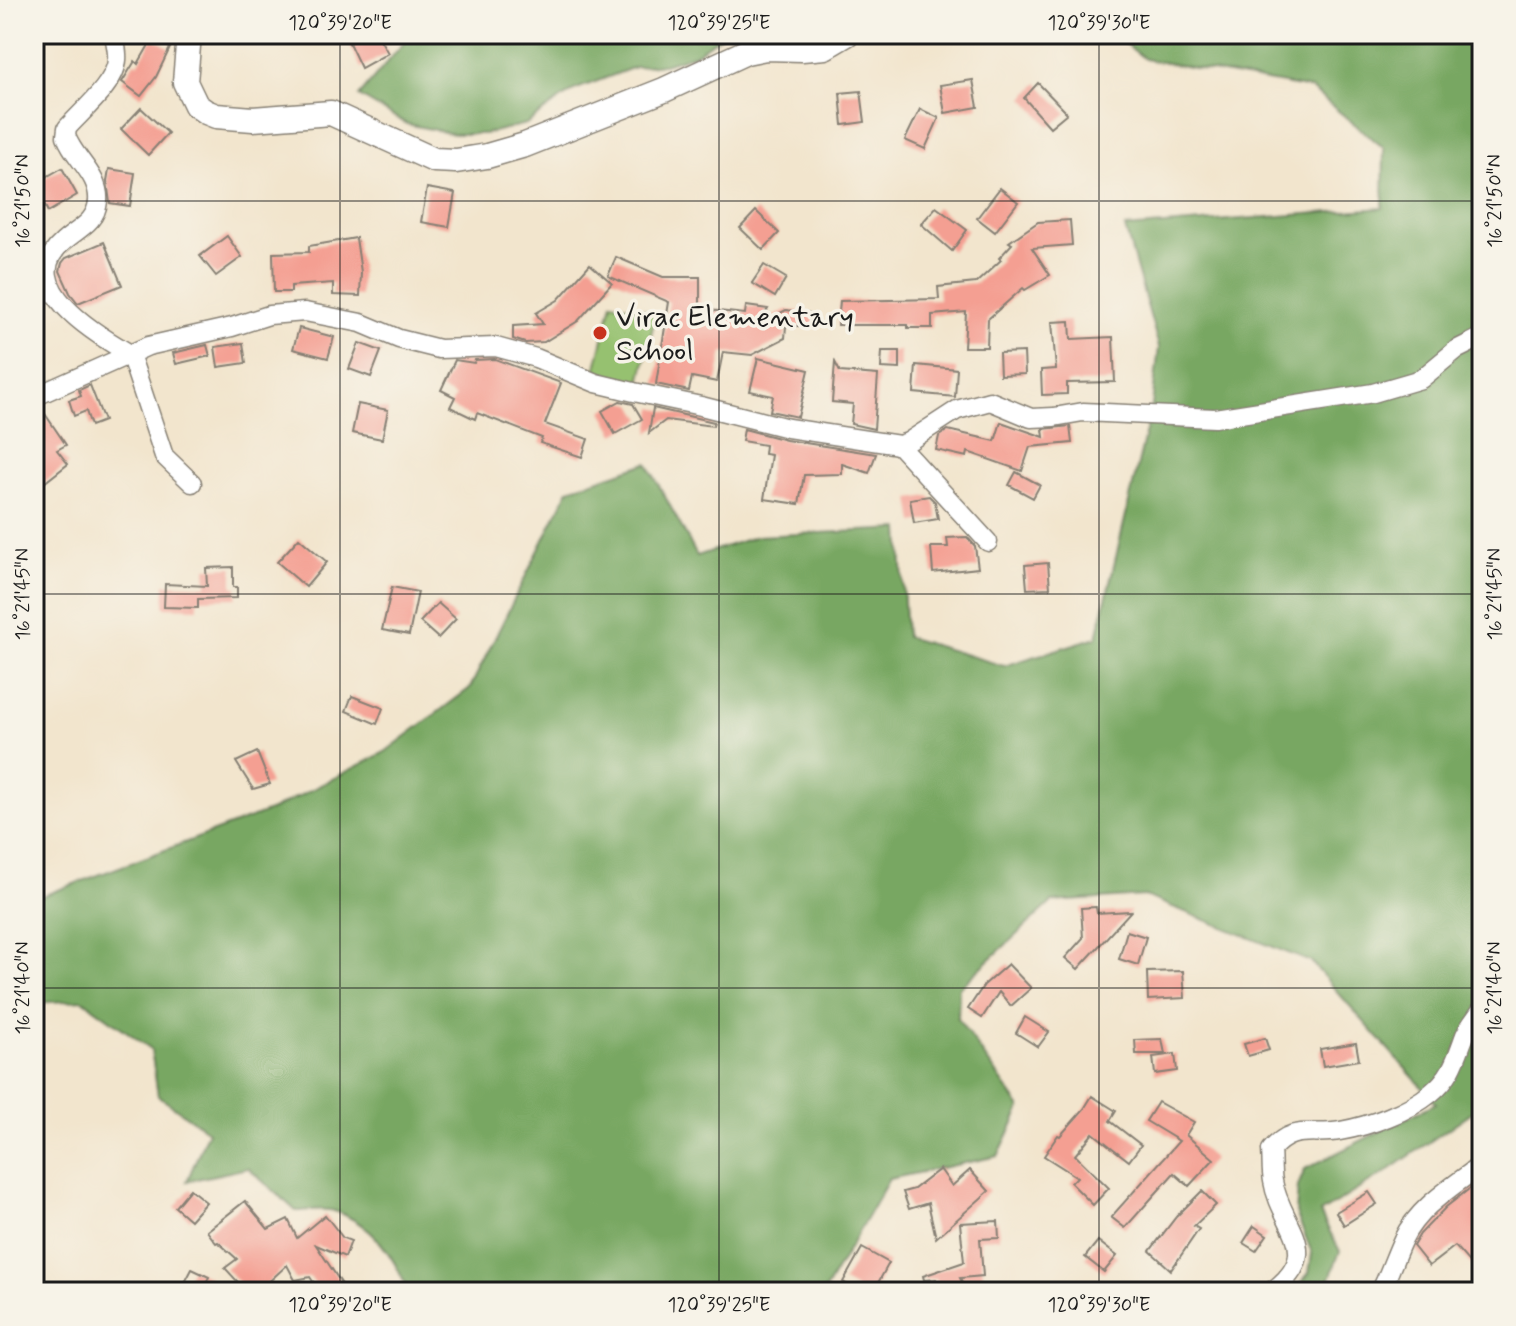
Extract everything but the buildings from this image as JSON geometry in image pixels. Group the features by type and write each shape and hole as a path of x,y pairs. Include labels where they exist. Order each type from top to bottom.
{"main road":[{"path":"189,34 185,82 196,105 206,112 216,116 253,119 331,113 434,160 456,161 525,145 664,90 746,52 766,48 825,47 847,34"}],"street":[{"path":"114,34 117,61 114,74 67,128 66,136 94,179 98,191 96,212 92,220 60,243 48,259 47,273 66,308 89,330 130,354 164,456 192,483"},
{"path":"34,397 148,346 232,327 269,315 305,312 361,323 399,339 439,349 496,347 536,358 596,383 788,428 899,445 957,410 990,401 1031,418 1083,412 1215,418 1373,393 1421,379 1456,350 1482,337"},
{"path":"899,445 988,542"},
{"path":"1271,1292 1297,1262 1299,1246 1273,1183 1271,1150 1282,1137 1302,1132 1340,1131 1379,1119 1430,1094 1447,1077 1460,1056 1466,1033 1482,1009"},
{"path":"1380,1292 1403,1239 1418,1217 1482,1164"}],"green space":[{"path":"411,34 724,34 693,55 664,64 635,67 574,90 526,124 484,134 454,134 407,124 359,96"},
{"path":"1113,34 1482,34 1482,1105 1388,1171 1320,1213 1340,1251 1325,1292 1293,1292 1309,1273 1312,1253 1296,1213 1298,1186 1305,1169 1436,1103 1311,962 1145,896 1052,902 959,988 958,1019 1021,1108 998,1156 889,1179 824,1292 408,1292 380,1242 348,1217 325,1209 296,1211 248,1168 187,1181 208,1131 158,1096 151,1049 83,1000 34,1003 34,899 272,810 385,752 470,688 569,489 647,463 697,556 757,536 900,529 906,637 1004,666 1097,637 1152,405 1159,347 1125,228 1383,208 1384,148 1311,89 1145,59"},
{"path":"612,302 656,313 639,387 594,376"}],"place":[{"name":"Virac Elementary School","path":"600,333"}]}
